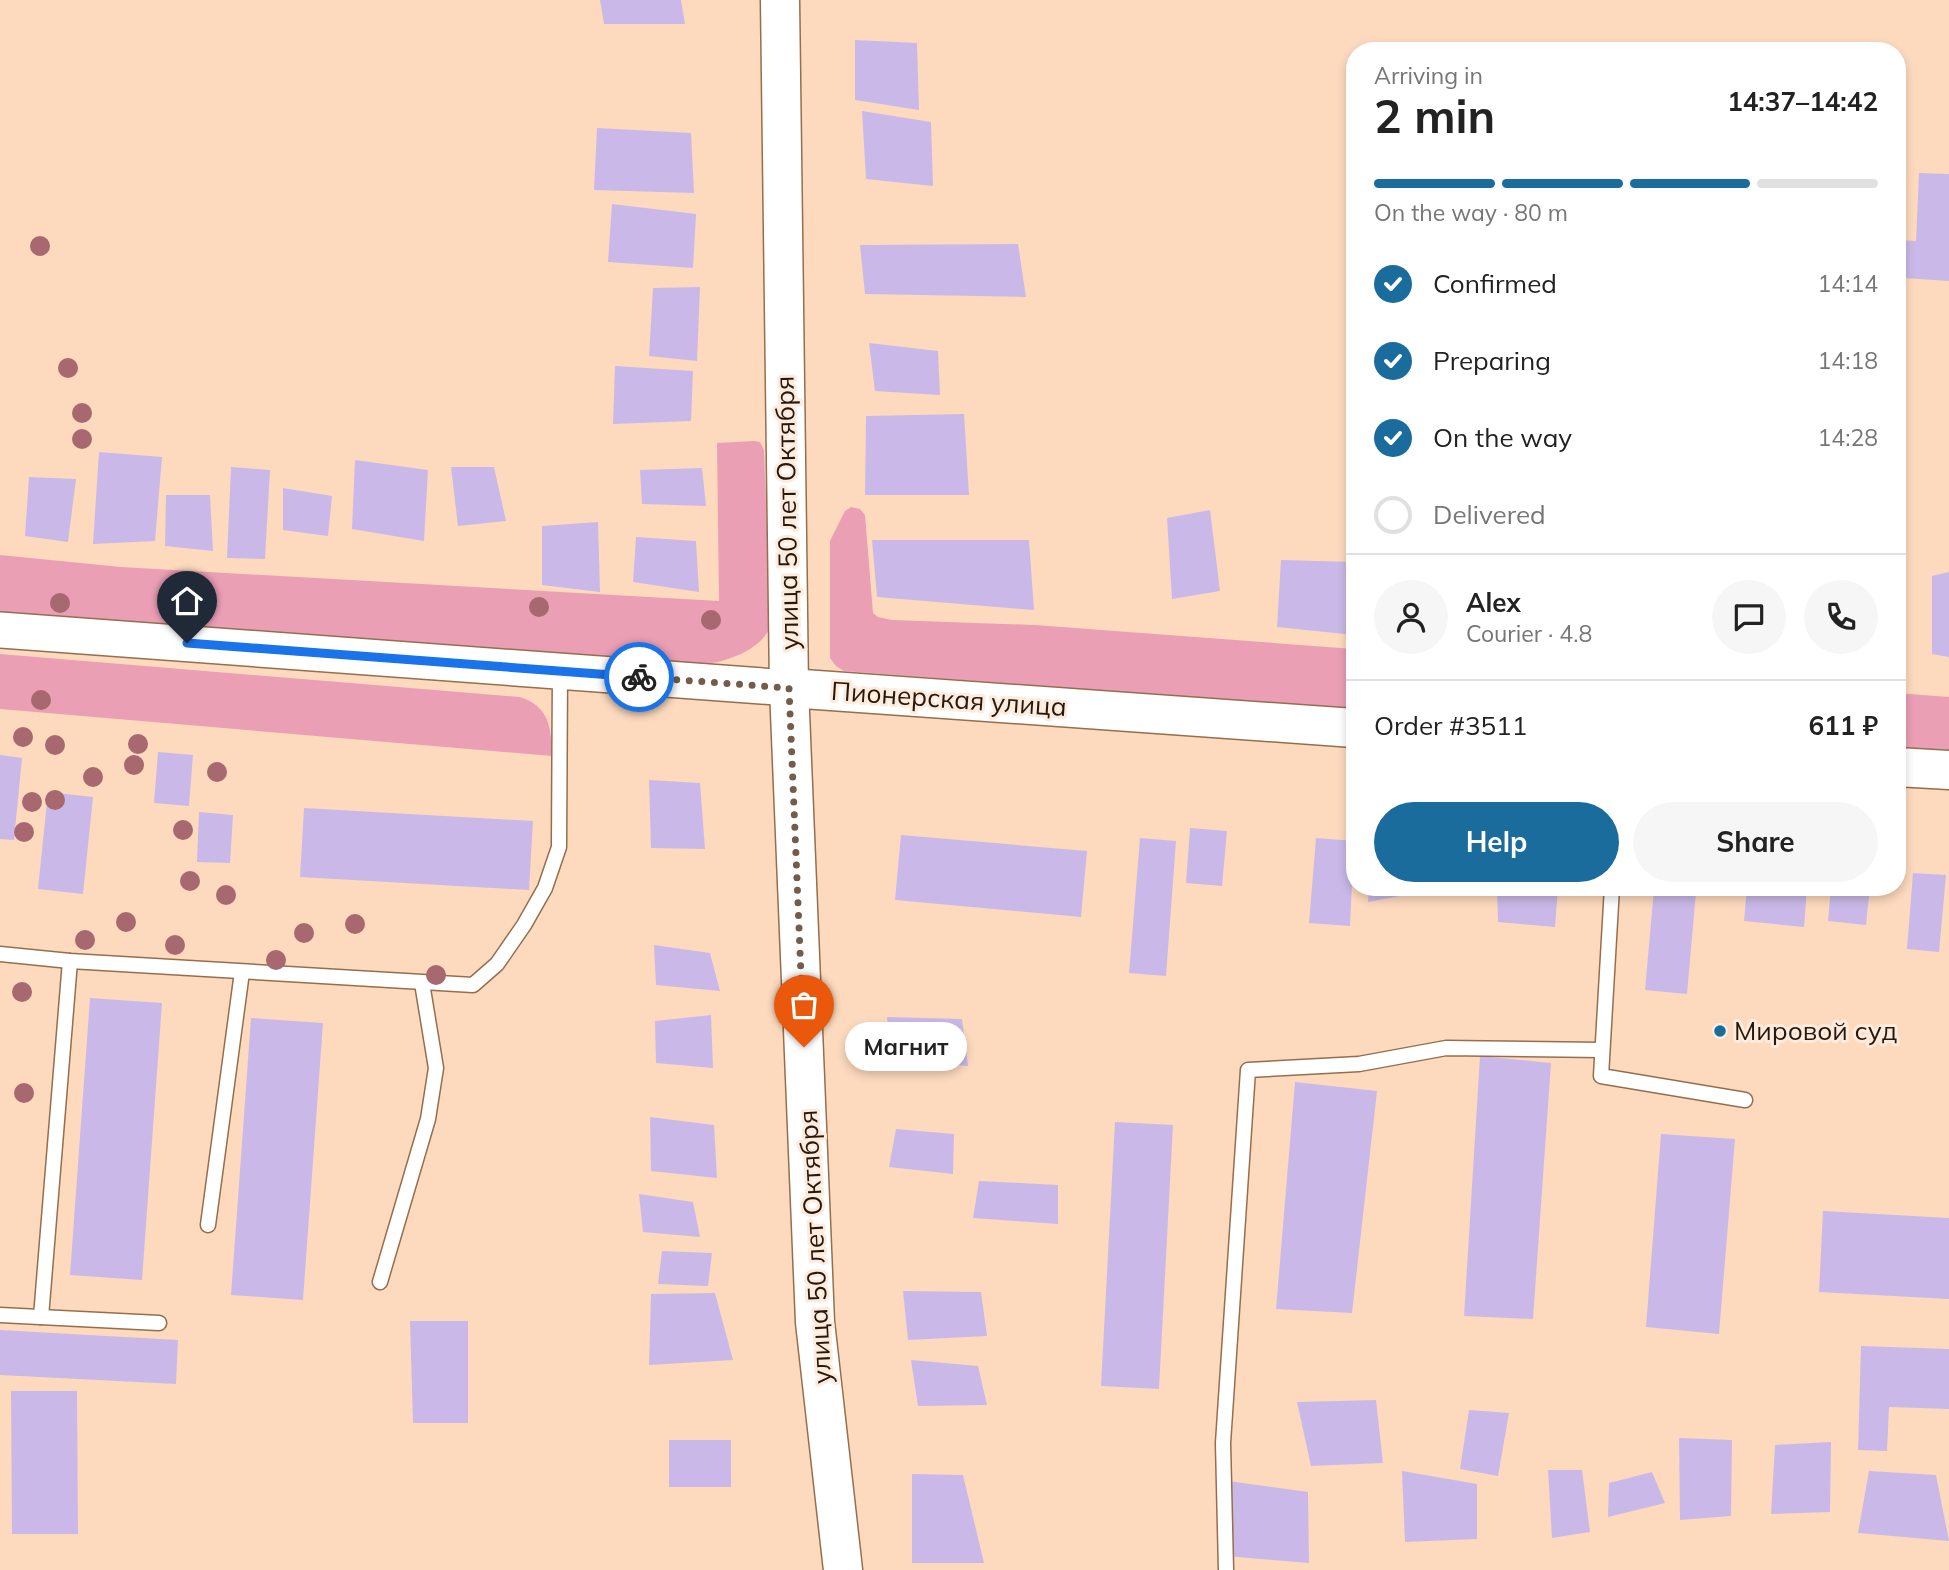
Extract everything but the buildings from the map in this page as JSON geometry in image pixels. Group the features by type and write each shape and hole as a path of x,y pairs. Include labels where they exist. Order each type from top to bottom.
{"main road":[{"name":"улица 50 лет Октября","path":"780,0 789,688 815,1321 843,1570"},
{"name":"Пионерская улица","path":"789,688 1346,727"},
{"path":"1906,767 1949,770"}],"street":[{"name":"Пионерская улица","path":"0,630 789,688"}],"lane":[{"path":"0,954 70,961 473,985 497,964 524,925 545,888 559,847 560,671"},
{"path":"1611,896 1601,1076 1745,1100"},
{"path":"40,1317 70,961"},
{"path":"208,1225 242,972"},
{"path":"380,1282 424,1132 436,1068 422,983"},
{"path":"1226,1570 1223,1443 1248,1070 1359,1064 1446,1048 1602,1050"},
{"path":"0,1315 159,1323"}],"shaded area":[{"path":"760,442 764,450 771,626 760,642 752,648 735,657 716,662 707,664 0,613 0,555 121,567 719,601 717,443"},
{"path":"851,507 860,509 865,515 873,613 878,617 892,620 1035,625 1346,648 1346,709 844,671 830,658 830,541 845,511"},
{"path":"0,654 520,697 538,706 547,720 552,756 0,709"},
{"path":"1906,694 1949,697 1949,755 1906,752"}],"way so far":[{"path":"639,677 789,688 804,1047"}],"place":[{"name":"Мировой суд","path":"1720,1031"},
{"name":"Магнит","path":"804,1047"}],"route":[{"path":"187,643 639,677"}]}
